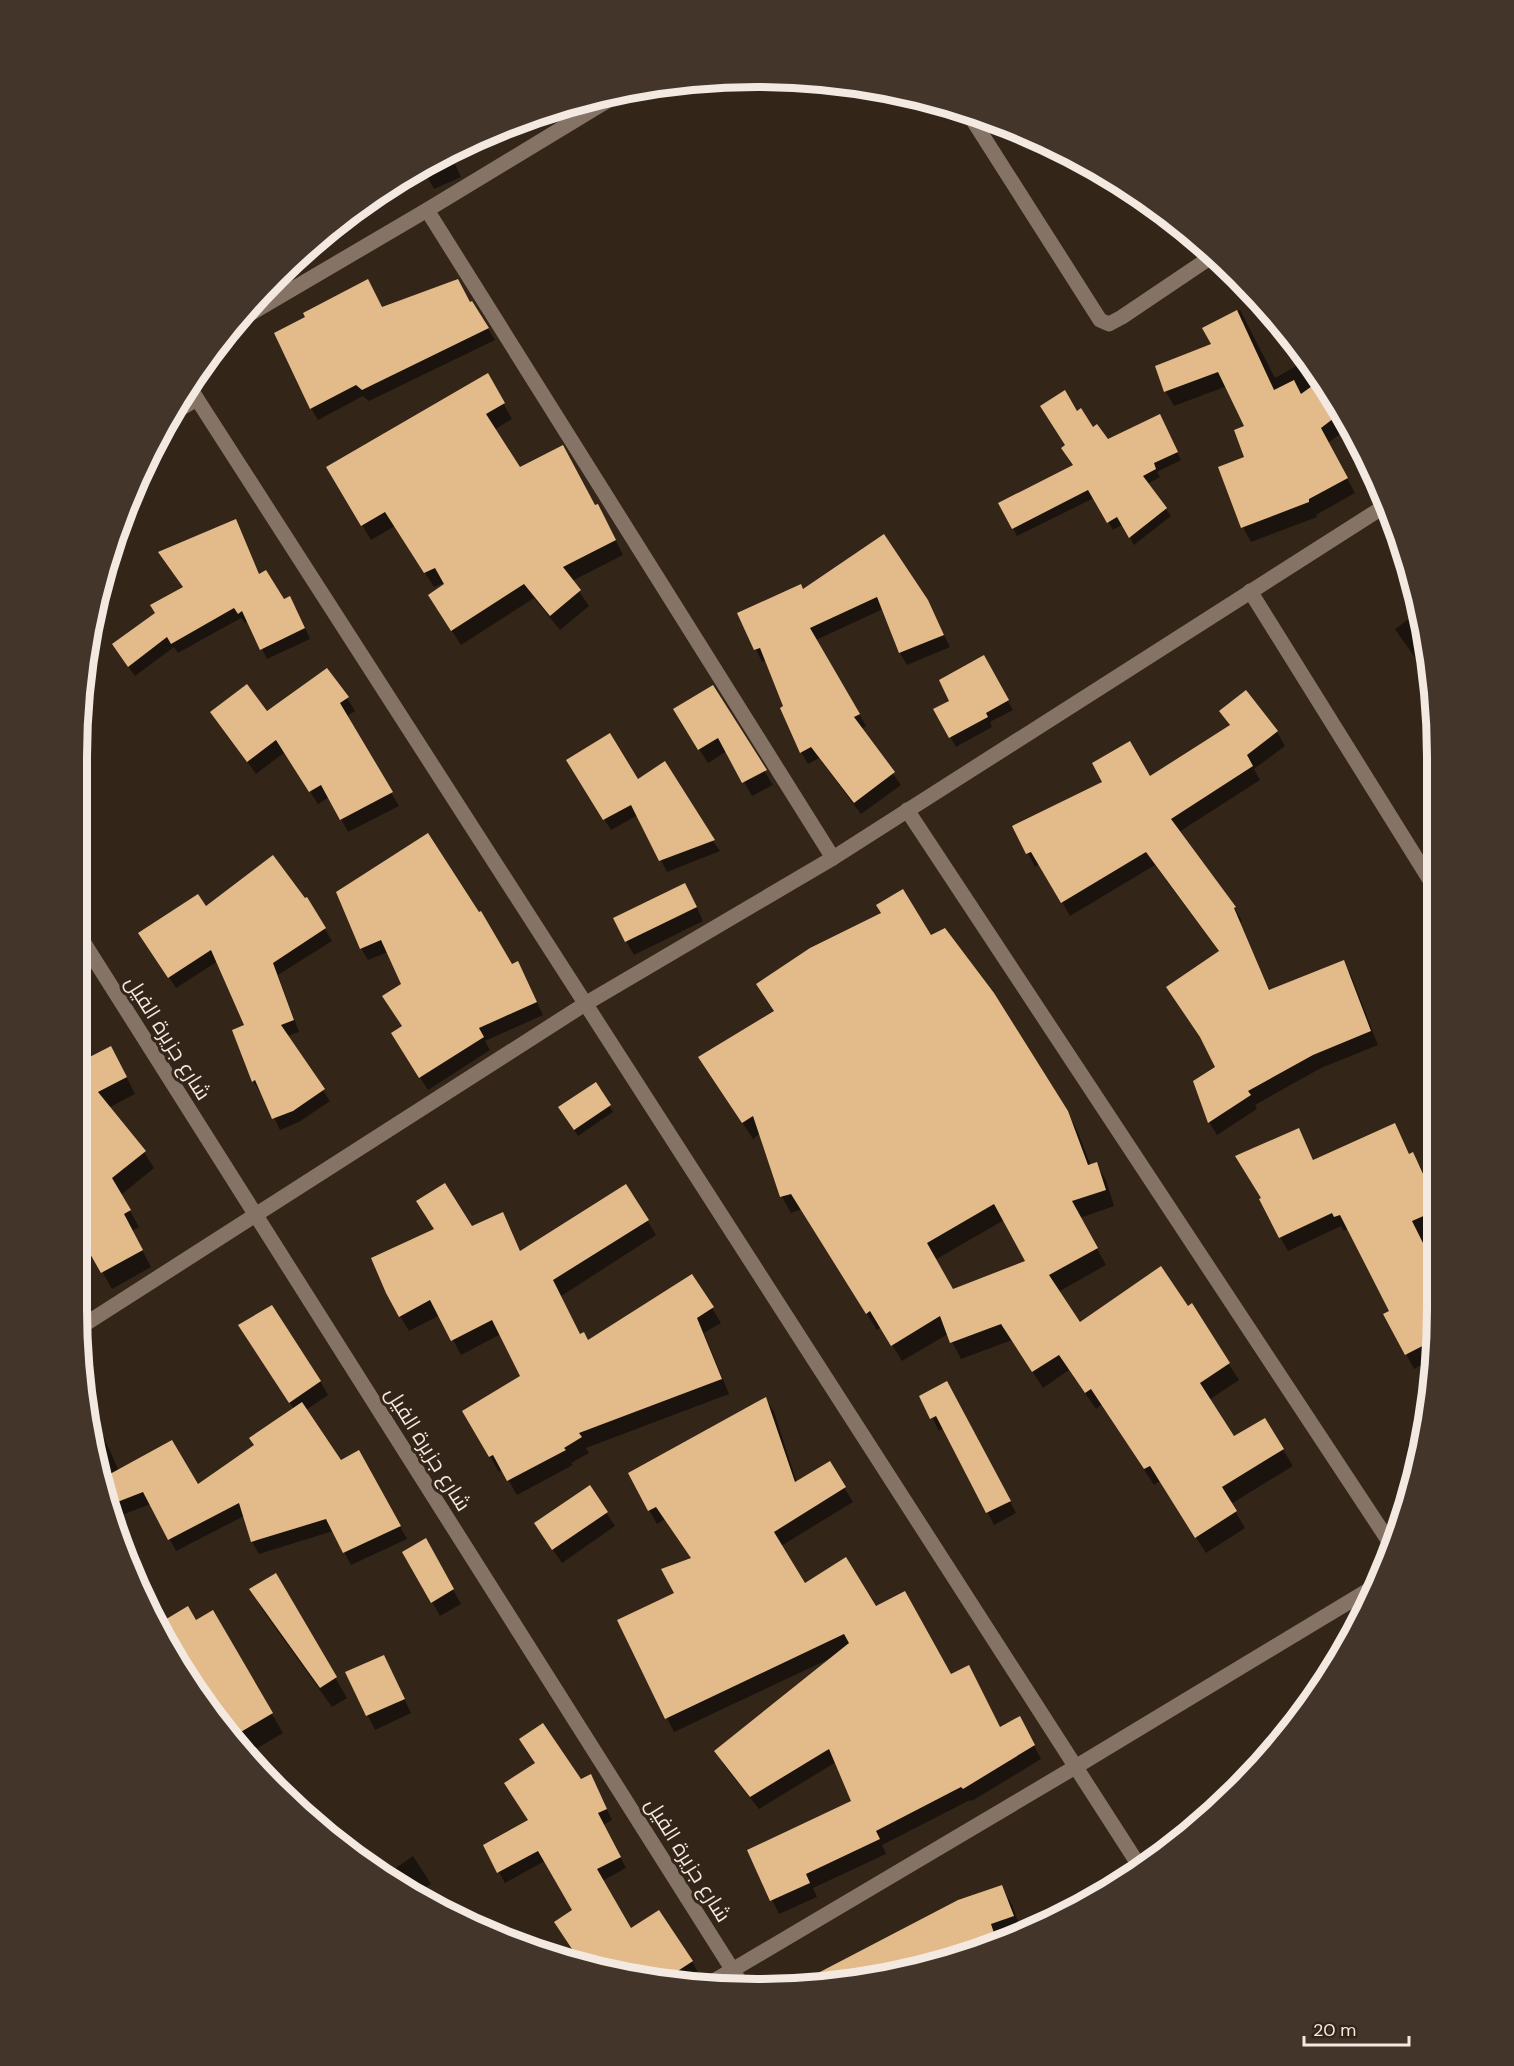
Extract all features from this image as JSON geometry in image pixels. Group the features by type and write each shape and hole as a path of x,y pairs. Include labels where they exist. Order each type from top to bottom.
{"street":[{"path":"259,309 428,210 597,107"},
{"path":"975,124 1100,320 1110,324 1122,318 1207,260"},
{"path":"428,210 833,858"},
{"path":"194,394 1136,1861"},
{"path":"188,404 197,399"},
{"path":"87,1323 585,1004 833,858 1379,510"},
{"path":"1250,591 1427,875"},
{"path":"907,810 1386,1537"},
{"name":"شارع جزيرة الفيل","path":"87,949 738,1979"},
{"path":"716,1978 1077,1766 1363,1593"}],"building":[{"path":"368,279 382,307 458,279 470,302 472,301 489,328 362,390 356,385 310,409 274,333 305,317 303,313"},
{"path":"1237,310 1274,390 1294,380 1301,394 1314,385 1334,418 1321,428 1348,478 1309,499 1309,502 1241,528 1218,467 1244,457 1234,430 1244,426 1218,372 1164,392 1155,366 1211,344 1202,328"},
{"path":"488,373 505,403 486,414 520,467 563,445 595,505 598,504 616,540 563,567 581,590 550,616 524,584 451,631 428,595 444,584 435,568 424,573 385,512 361,526 326,467"},
{"path":"1065,390 1077,411 1081,408 1093,427 1097,424 1108,439 1160,414 1178,452 1154,463 1156,469 1143,476 1167,508 1129,538 1117,517 1107,523 1088,490 1012,529 998,503 1073,465 1061,448 1065,445 1040,406"},
{"path":"236,519 259,574 266,570 284,599 290,596 305,628 260,650 242,611 238,614 234,608 171,644 167,637 128,667 112,644 155,613 150,605 183,587 158,552"},
{"path":"884,534 928,600 944,635 899,653 877,597 810,628 860,714 854,717 895,772 854,803 811,747 800,753 780,708 783,706 760,648 754,650 737,613 801,584 803,589"},
{"path":"984,655 1009,700 986,713 988,717 949,738 933,709 949,701 939,680"},
{"path":"327,668 349,697 340,703 393,792 340,820 321,785 309,792 276,740 247,762 210,712 247,684 267,711"},
{"path":"713,685 767,770 742,783 718,738 698,750 673,709"},
{"path":"1246,690 1278,731 1247,755 1253,766 1171,819 1236,907 1234,908 1269,990 1344,960 1371,1031 1313,1055 1248,1091 1251,1095 1208,1123 1193,1081 1215,1067 1200,1037 1166,987 1219,951 1146,852 1061,903 1031,852 1026,854 1012,826 1102,782 1092,763 1130,741 1150,776 1230,725 1219,711"},
{"path":"610,733 638,779 665,761 715,840 659,861 631,805 603,820 566,760"},
{"path":"428,833 479,912 481,911 512,964 518,961 537,1002 479,1028 484,1037 419,1078 391,1033 402,1026 382,996 401,984 381,940 360,949 336,892"},
{"path":"273,855 305,898 307,897 326,928 273,963 294,1020 281,1025 325,1089 293,1111 272,1119 255,1080 252,1082 232,1030 244,1025 211,950 168,978 138,933 198,894 206,906"},
{"path":"685,883 697,907 625,942 613,918"},
{"path":"903,889 931,935 945,928 994,993 1068,1111 1088,1165 1097,1162 1106,1190 1072,1201 1098,1248 1049,1275 1080,1322 1161,1266 1188,1306 1192,1303 1230,1363 1200,1383 1234,1436 1265,1418 1284,1449 1222,1487 1237,1511 1195,1538 1150,1466 1144,1469 1091,1389 1085,1393 1059,1355 1032,1372 1001,1324 950,1343 940,1316 891,1346 870,1311 866,1314 791,1194 780,1197 753,1116 742,1123 698,1057 774,1011 756,984 810,948 881,913 876,905","holes":["994,1204 1025,1261 953,1289 927,1243"]},
{"path":"111,1046 127,1077 98,1092 146,1151 112,1178 131,1210 124,1214 143,1250 101,1273 87,1248 87,1058"},
{"path":"596,1082 611,1105 574,1130 558,1107"},
{"path":"1395,1123 1409,1154 1413,1152 1427,1183 1427,1214 1412,1221 1427,1251 1426,1344 1405,1355 1383,1314 1389,1311 1340,1215 1334,1217 1332,1213 1279,1238 1259,1199 1261,1198 1235,1156 1299,1128 1313,1160"},
{"path":"445,1183 472,1226 503,1212 520,1251 626,1184 649,1220 553,1280 580,1334 584,1332 588,1340 692,1274 714,1307 697,1318 722,1379 579,1433 582,1437 564,1448 566,1450 507,1481 493,1455 489,1457 462,1411 520,1376 492,1320 451,1341 430,1300 399,1317 371,1258 434,1229 416,1201"},
{"path":"272,1305 321,1381 289,1403 238,1325"},
{"path":"947,1381 1011,1501 986,1513 936,1416 930,1419 919,1396"},
{"path":"766,1397 795,1482 830,1461 846,1487 774,1532 805,1583 846,1557 876,1606 905,1591 951,1674 969,1665 1000,1727 1020,1716 1035,1745 963,1789 961,1787 876,1831 880,1839 806,1874 810,1883 770,1901 747,1850 851,1801 829,1749 750,1797 714,1751 849,1643 844,1634 665,1719 617,1620 674,1593 661,1569 691,1558 656,1507 648,1511 628,1473"},
{"path":"302,1402 341,1460 359,1450 401,1526 343,1553 326,1519 251,1542 239,1503 168,1540 143,1492 116,1502 108,1475 172,1440 198,1484 254,1445 249,1438"},
{"path":"590,1485 608,1512 552,1550 534,1523"},
{"path":"426,1538 454,1589 431,1603 402,1552"},
{"path":"276,1573 337,1677 320,1688 249,1589"},
{"path":"188,1606 196,1620 213,1610 273,1713 238,1733 200,1681 164,1620"},
{"path":"384,1655 405,1699 366,1716 345,1672"},
{"path":"543,1723 581,1779 591,1774 607,1809 598,1813 621,1857 597,1869 631,1928 659,1910 693,1961 674,1973 626,1966 575,1953 554,1922 572,1910 538,1851 497,1873 483,1845 528,1820 504,1783 535,1763 519,1739"},
{"path":"1002,1885 1014,1916 991,1924 995,1935 930,1956 888,1966 811,1977 958,1900"}]}
